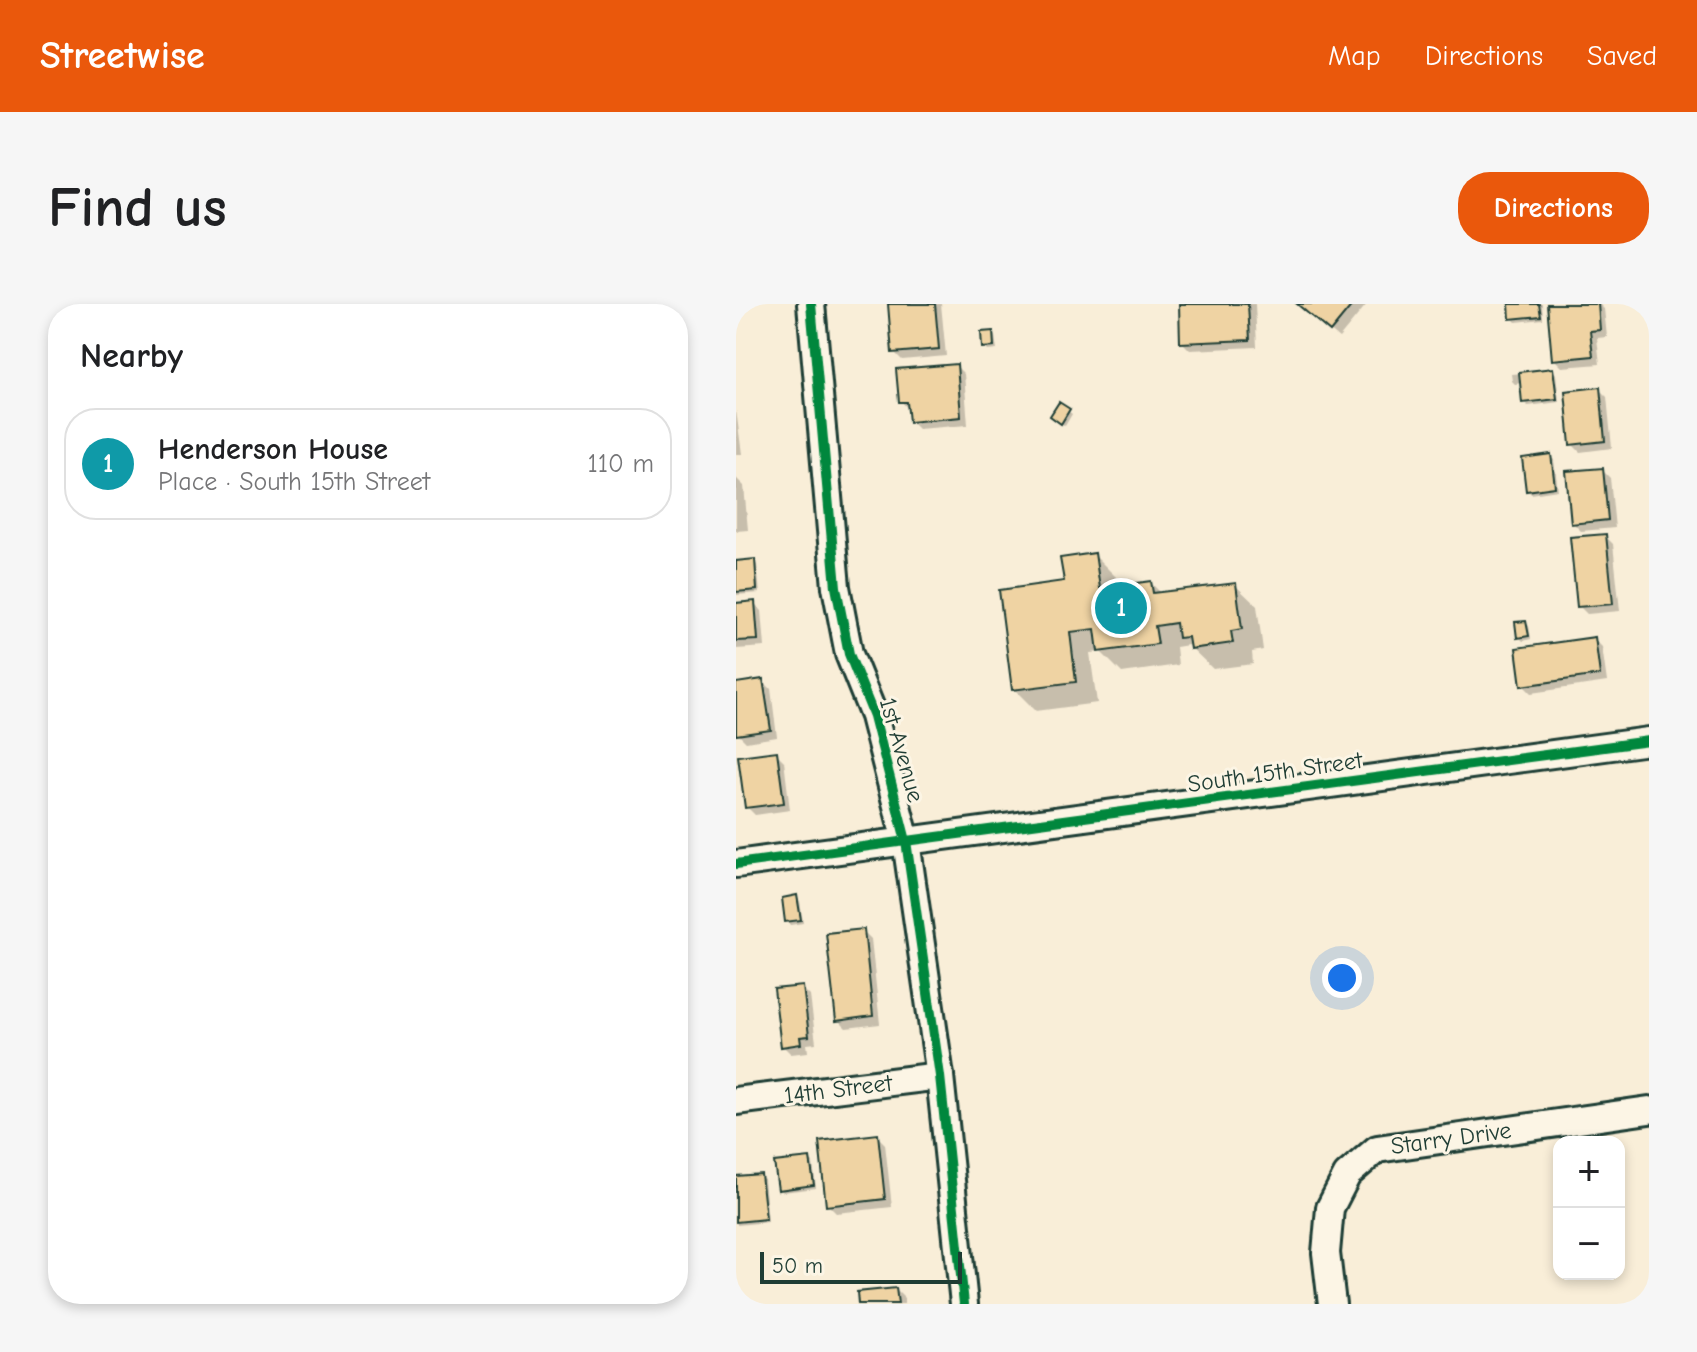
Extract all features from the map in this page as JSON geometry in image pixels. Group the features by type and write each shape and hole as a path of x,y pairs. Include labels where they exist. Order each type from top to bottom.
{"street":[{"name":"1st Avenue","path":"811,304 836,587 849,654 874,716 906,841 940,1076 964,1304"},
{"name":"South 15th Street","path":"736,864 1649,741"},
{"name":"14th Street","path":"736,1101 940,1076"},
{"name":"Starry Drive","path":"1332,1304 1326,1253 1330,1208 1347,1175 1377,1149 1649,1110"}],"building":[{"path":"888,304 935,304 939,349 892,353"},
{"path":"1179,304 1248,304 1250,340 1180,343"},
{"path":"1297,304 1353,304 1330,332"},
{"path":"1509,304 1539,304 1541,316 1510,319"},
{"path":"1547,304 1598,304 1600,330 1590,331 1593,356 1552,360"},
{"path":"993,331 994,347 982,348 981,332"},
{"path":"957,364 961,417 909,422 907,402 899,402 896,369"},
{"path":"1553,368 1557,399 1522,403 1519,372"},
{"path":"1600,387 1605,441 1570,445 1565,391"},
{"path":"1059,402 1070,409 1061,424 1050,416"},
{"path":"1551,454 1555,487 1526,491 1522,458"},
{"path":"1603,468 1608,520 1571,524 1566,471"},
{"path":"1606,534 1613,604 1577,607 1570,537"},
{"path":"1095,553 1100,588 1151,581 1153,593 1236,583 1242,629 1231,631 1233,643 1190,649 1188,637 1178,638 1176,623 1155,626 1158,644 1098,652 1095,629 1070,632 1076,682 1012,690 999,590 1064,581 1060,558"},
{"path":"755,559 757,590 736,592 736,561"},
{"path":"755,601 758,640 736,641 736,603"},
{"path":"1526,621 1529,636 1517,638 1515,622"},
{"path":"1595,637 1600,675 1521,686 1516,648"},
{"path":"763,679 771,730 736,735 736,683"},
{"path":"777,751 784,803 745,808 738,756"},
{"path":"797,895 801,920 785,922 782,898"},
{"path":"864,929 873,1016 836,1021 826,933"},
{"path":"803,986 809,1036 800,1037 801,1044 781,1047 774,989"},
{"path":"878,1134 885,1199 826,1206 819,1141"},
{"path":"810,1158 814,1185 778,1190 774,1162"},
{"path":"761,1174 766,1219 736,1222 736,1176"},
{"path":"896,1288 898,1304 858,1304 857,1292"}],"cycle path":[{"path":"811,304 836,587 849,654 874,716 906,841 940,1076 964,1304"},
{"path":"736,864 1649,741"}],"place":[{"name":"Henderson House","path":"1121,608"}]}
